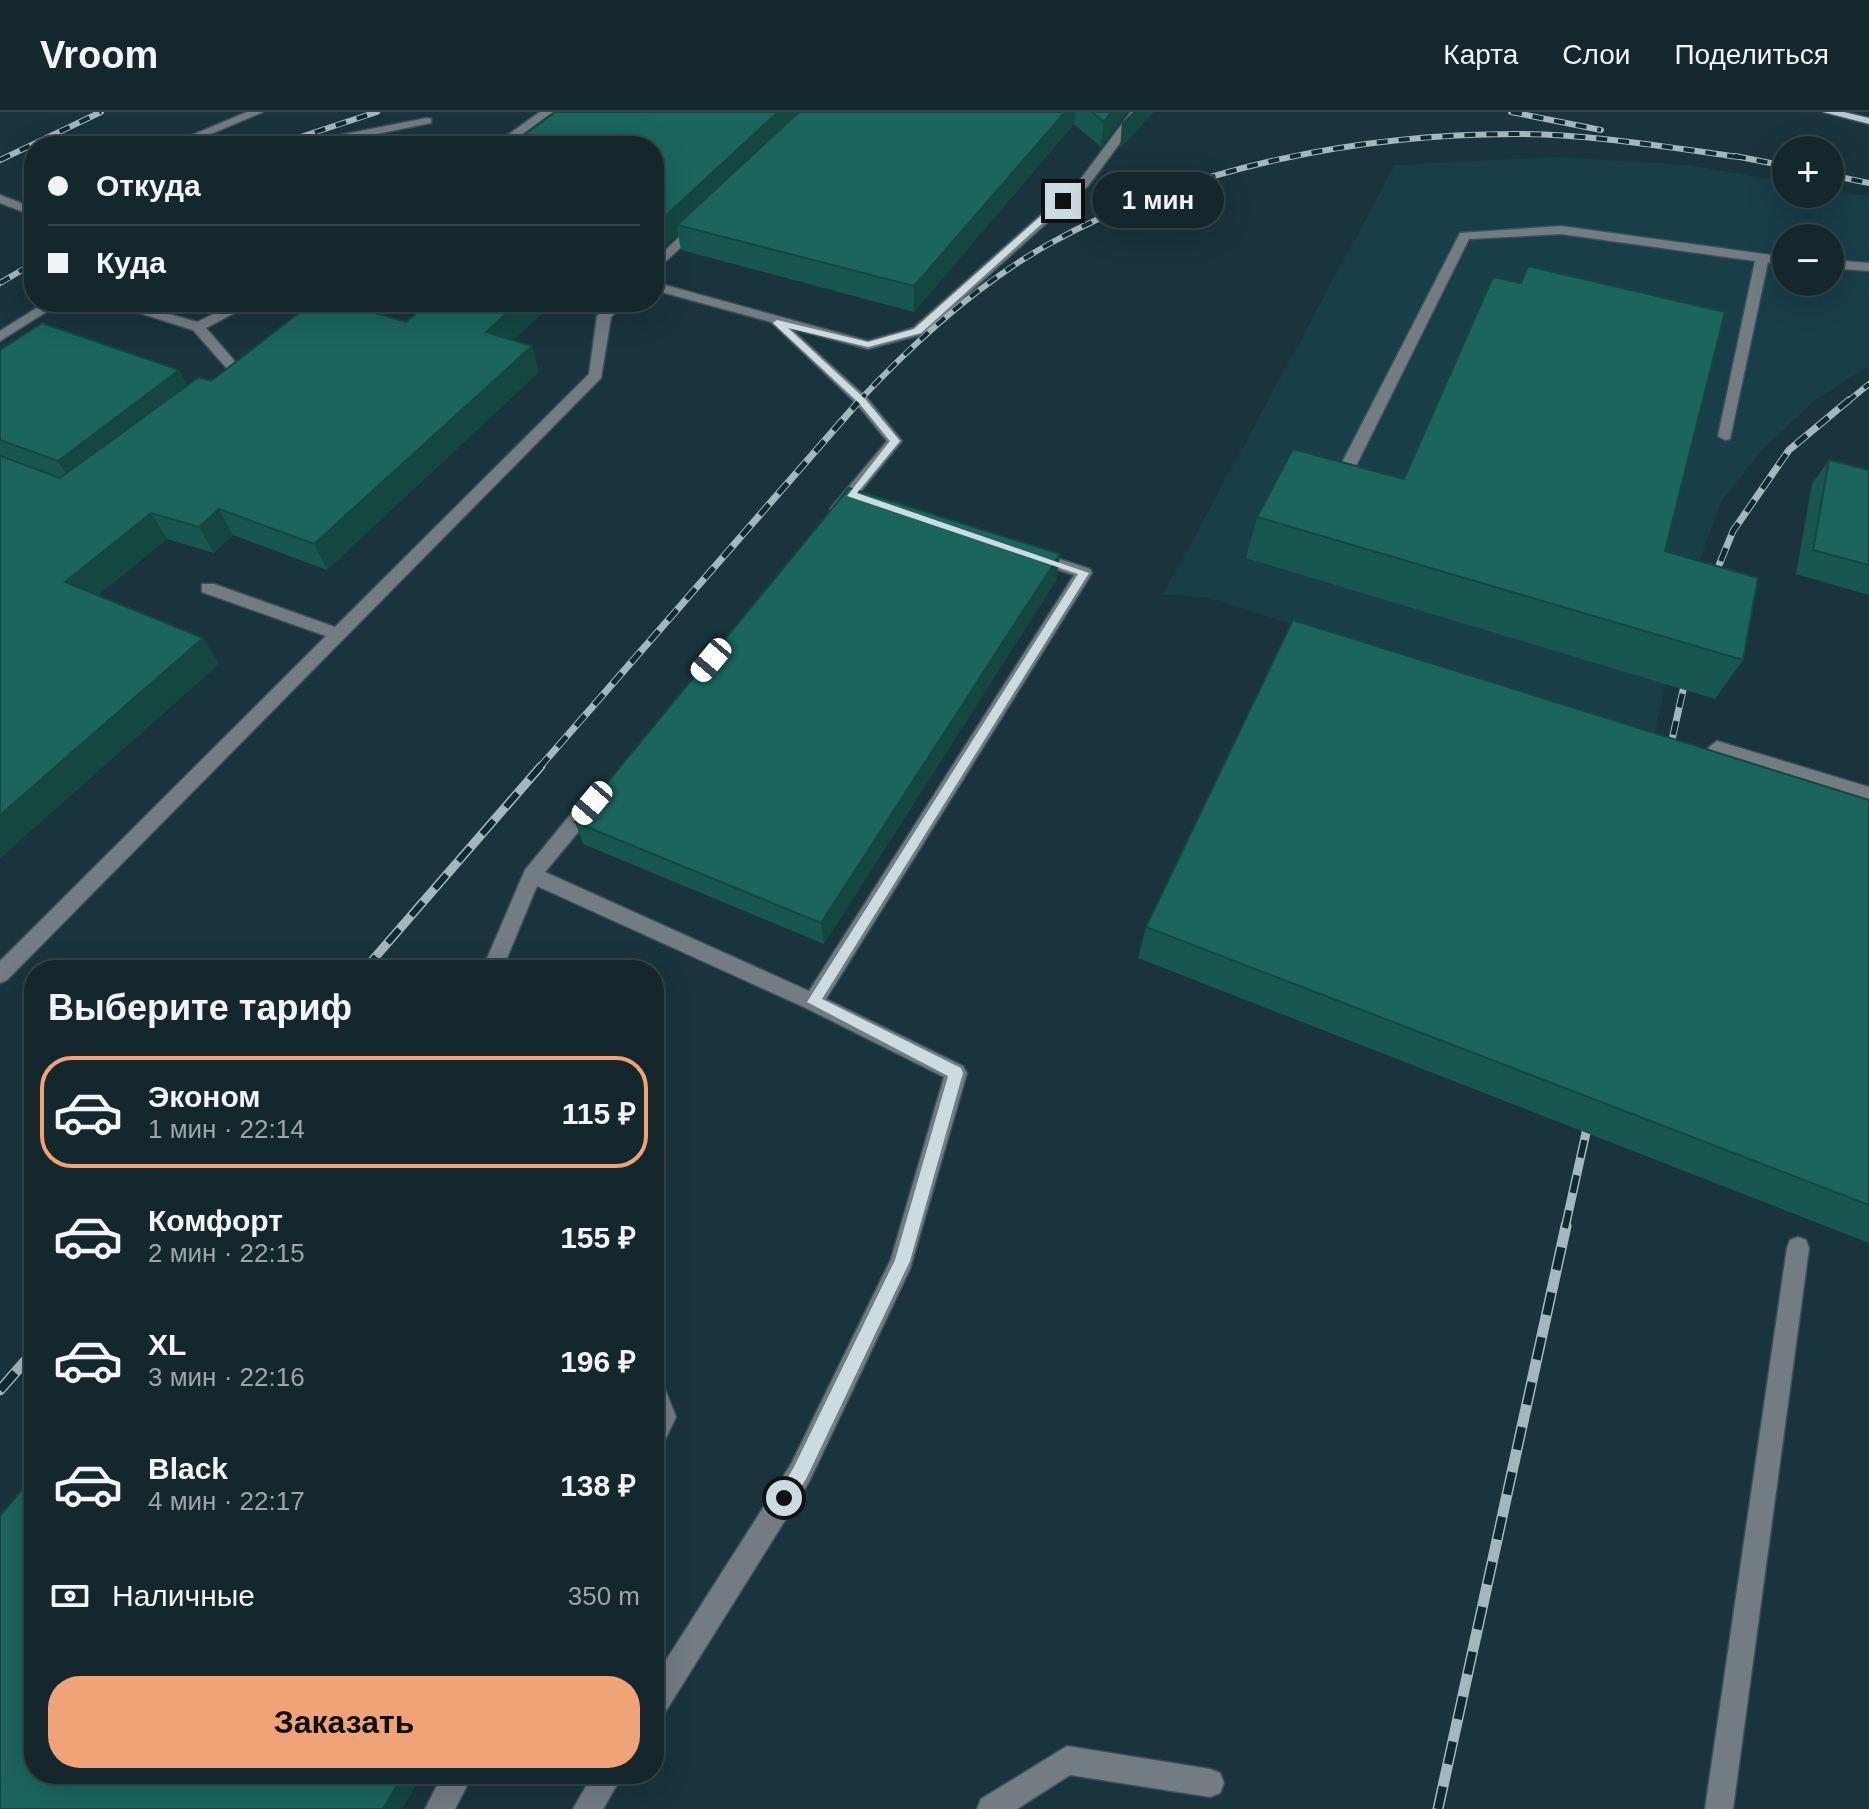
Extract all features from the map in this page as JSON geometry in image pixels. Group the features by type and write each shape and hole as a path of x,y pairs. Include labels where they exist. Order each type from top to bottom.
{"main road":[{"path":"1829,112 1869,121"}],"lane":[{"path":"197,136 257,112"},
{"path":"512,136 547,112"},
{"path":"664,289 777,323 868,345 918,331 1084,183 1137,112"},
{"path":"349,136 427,121"},
{"path":"0,199 24,205"},
{"path":"664,259 709,216"},
{"path":"1337,488 1464,236 1561,230 1772,260"},
{"path":"1725,436 1762,259"},
{"path":"1844,265 1869,267"},
{"path":"0,337 39,312"},
{"path":"146,312 198,327 238,373 213,392"},
{"path":"198,327 228,312"},
{"path":"0,974 596,375 604,316 608,312"},
{"path":"777,323 862,401 895,441 858,496 830,518"},
{"path":"813,1002 1084,573 1011,548"},
{"path":"208,588 337,634"},
{"path":"1717,748 1869,794"},
{"path":"496,960 532,875 602,791"},
{"path":"532,875 813,1002 956,1073 896,1275 800,1473 664,1688"},
{"path":"1719,1809 1798,1248"},
{"path":"991,1809 1067,1760 1210,1783"},
{"path":"439,1809 453,1784"},
{"path":"587,1809 603,1784"}],"shaded area":[{"path":"1558,157 1688,165 1772,180 1772,208 1844,208 1844,192 1869,196 1869,366 1815,400 1760,452 1721,502 1684,605 1653,739 1206,597 1163,595 1395,165"}],"building":[{"path":"555,112 778,112 664,217 664,136 523,136"},
{"path":"799,112 1065,112 914,286 677,225"},
{"path":"1092,112 1111,112 1104,122"},
{"path":"1528,266 1725,312 1665,551 1758,578 1743,660 1257,517 1293,449 1404,479 1493,277 1521,283"},
{"path":"300,312 371,312 406,322 418,312 508,312 486,332 532,346 314,544 219,509 199,527 151,513 65,582 203,638 0,815 0,456 60,478 199,377 211,381"},
{"path":"42,323 179,370 58,461 0,440 0,350"},
{"path":"1829,460 1869,470 1869,565 1813,550"},
{"path":"849,488 1060,554 821,923 575,822"},
{"path":"1293,620 1869,800 1869,1205 1146,927"},
{"path":"24,1487 24,1784 398,1784 383,1809 0,1809 0,1516"}],"railway":[{"path":"50,136 101,112"},
{"path":"304,136 377,112"},
{"path":"1511,112 1601,130"},
{"path":"858,402 948,316 1022,260 1103,217 1219,175 1279,159 1340,148 1463,135 1579,137 1743,158"},
{"path":"0,160 24,149"},
{"path":"1735,156 1743,158"},
{"path":"1743,158 1772,163"},
{"path":"1844,178 1869,183"},
{"path":"0,283 24,269"},
{"path":"1847,402 1869,384"},
{"path":"539,768 860,400"},
{"path":"1710,587 1733,531 1789,450 1849,400"},
{"path":"1667,762 1688,668"},
{"path":"373,960 541,766"},
{"path":"1565,1228 1591,1110"},
{"path":"1438,1809 1566,1226"},
{"path":"0,1390 24,1362"}],"route":[{"path":"784,1498 800,1473 902,1261 956,1073 813,1002 1084,573 850,494 895,441 862,401 777,323 868,345 918,331 1063,201"}]}
